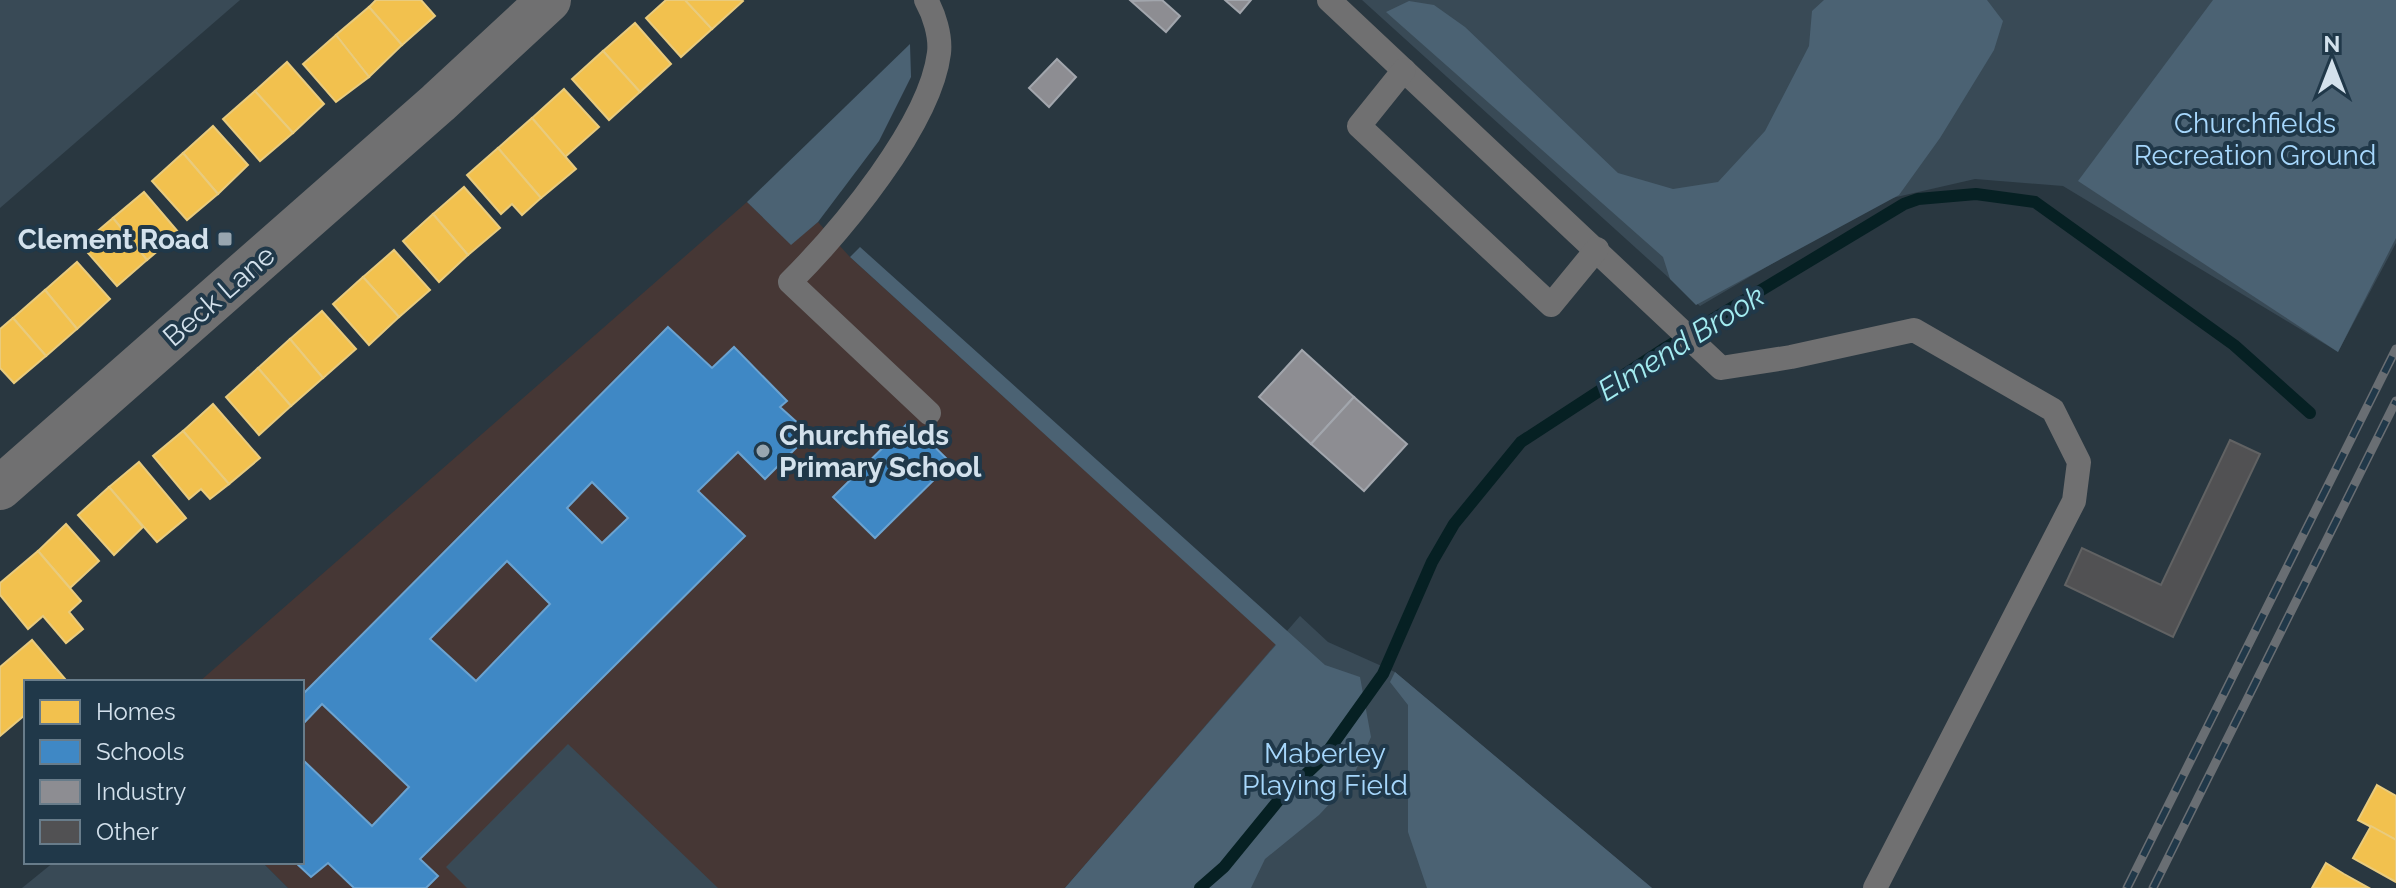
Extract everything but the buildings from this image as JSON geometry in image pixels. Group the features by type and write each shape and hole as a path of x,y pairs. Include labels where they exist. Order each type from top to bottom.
{"street":[{"name":"Beck Lane","path":"0,488 438,103 549,0"}],"lane":[{"path":"926,0 933,13 940,49 933,81 893,155 832,240 790,282 929,413"},
{"path":"1329,0 1721,368 1791,357 1914,330 2053,410 2079,462 2074,501 1875,888"},
{"path":"1404,70 1359,126 1551,305 1597,249"}],"shaded area":[{"name":"Churchfields Primary School","path":"747,202 791,244 818,222 850,257 1277,645 1065,888 288,888 264,864 304,864 304,680 201,680"}],"green space":[{"path":"0,0 240,0 0,208"},
{"name":"Churchfields Recreation Ground","path":"1362,0 2396,0 2396,243 2338,352 2063,186 1975,179 1879,201 1700,306"},
{"path":"1824,0 1987,0 2003,21 1994,50 1940,138 1899,195 1696,305 1670,279 1663,257 1386,12 1409,1 1434,5 1465,27 1618,173 1673,189 1718,182 1765,131 1809,46 1812,11"},
{"path":"2213,0 2396,0 2396,238 2338,352 2078,181"},
{"path":"910,44 911,77 879,141 818,222 791,245 747,202"},
{"path":"860,247 1325,665 1360,677 1371,737 1351,781 1319,815 1265,859 1251,888 1065,888 1276,645 850,257"},
{"name":"Maberley Playing Field","path":"1300,616 1328,642 1395,672 1652,888 1065,888"},
{"path":"1395,672 1652,888 1427,888 1408,832 1408,705 1390,682"},
{"path":"568,744 718,888 467,888 446,867"},
{"path":"52,864 264,864 288,888 22,888"}],"waterway":[{"name":"Elmend Brook","path":"1200,888 1224,867 1278,801 1323,758 1383,674 1432,562 1454,524 1521,442 1662,350 1904,204 1918,199 1976,194 2035,202 2234,345 2310,413"}],"railway":[{"path":"2127,888 2396,349"},
{"path":"2153,888 2396,401"}],"place":[{"name":"Clement Road","path":"225,239"},
{"name":"Churchfields Primary School","path":"763,451"}]}
